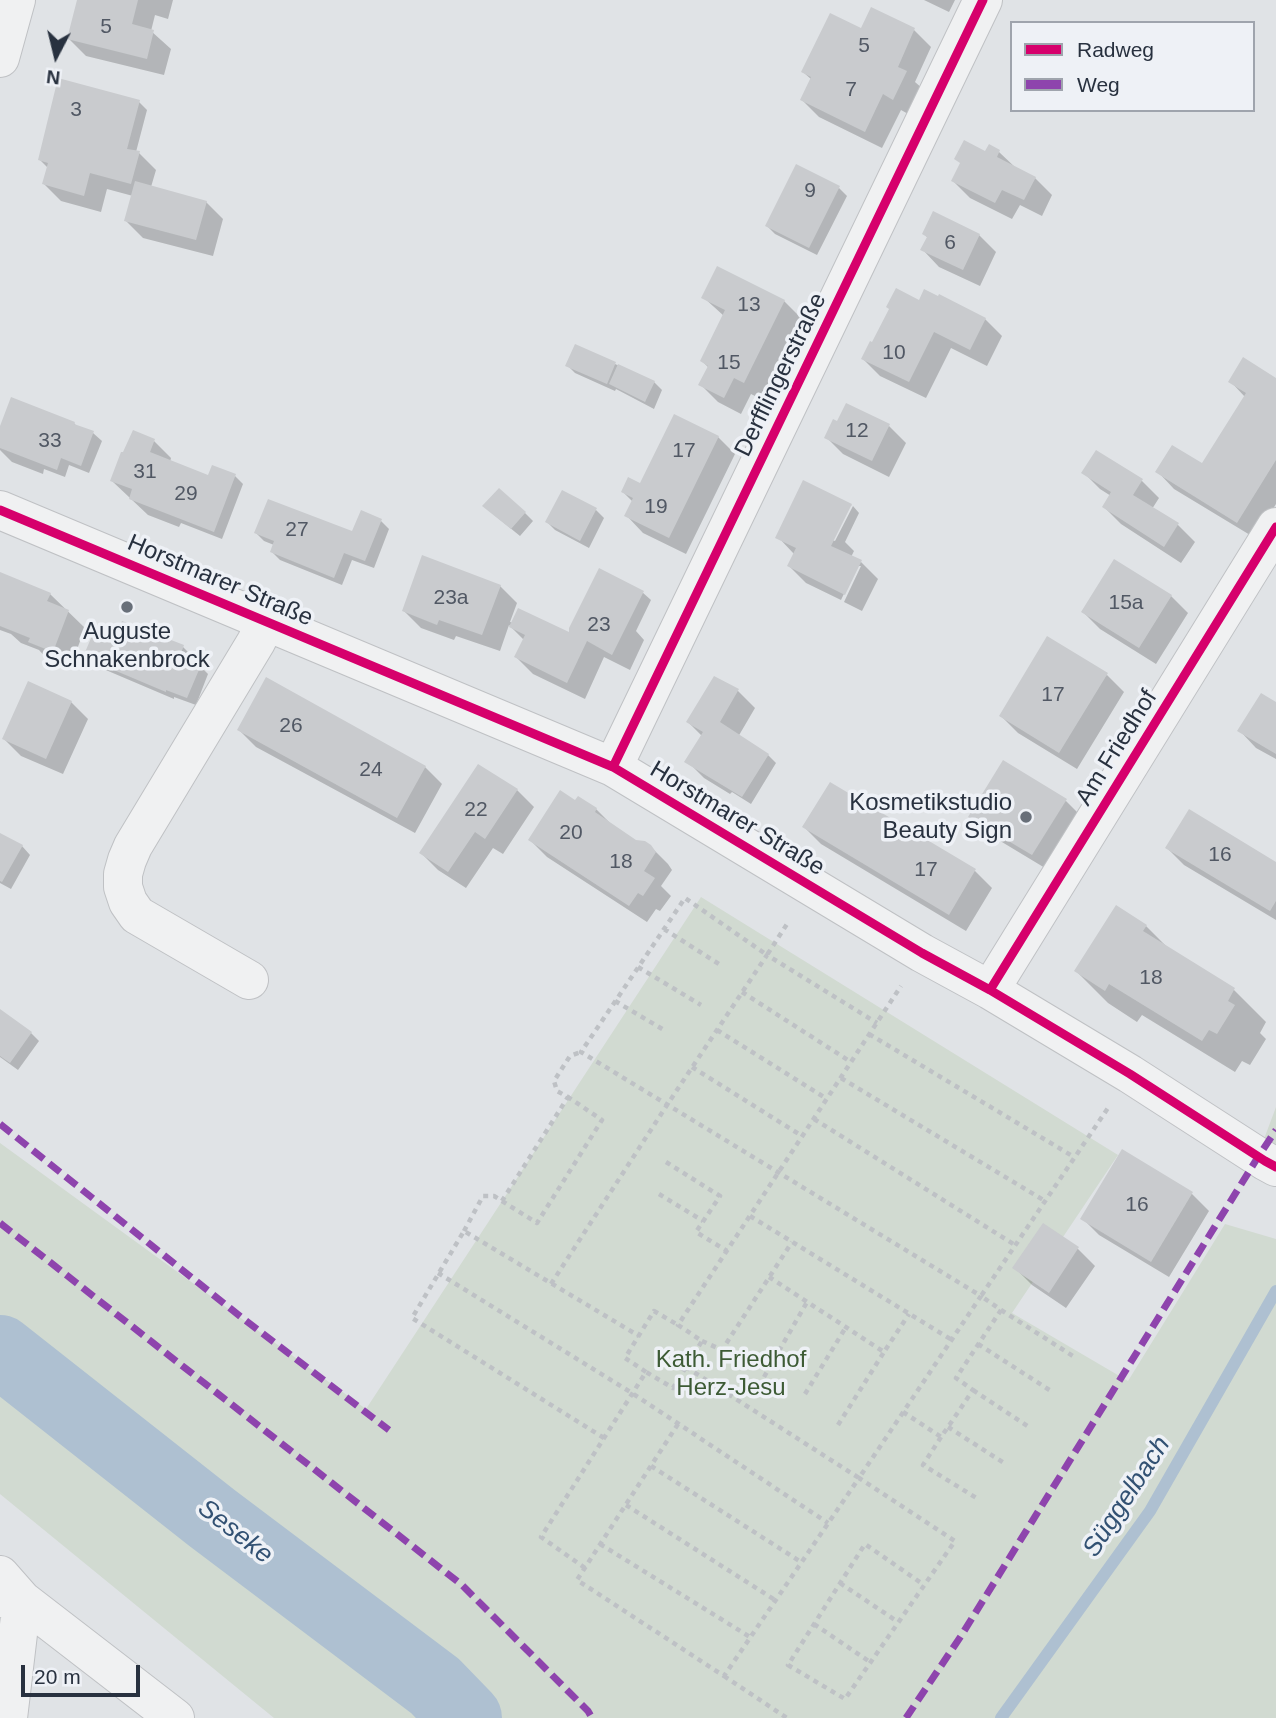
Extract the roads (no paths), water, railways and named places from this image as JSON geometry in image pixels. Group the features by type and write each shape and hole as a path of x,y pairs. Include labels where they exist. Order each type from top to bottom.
{"street":[{"path":"0,58 16,0"},
{"name":"Derfflingerstraße","path":"614,767 983,0"},
{"name":"Horstmarer Straße","path":"0,510 614,767 922,953 990,990 1130,1074 1271,1164"},
{"name":"Am Friedhof","path":"990,990 1276,527"},
{"path":"249,979 136,915 123,887 123,874 133,846 266,622"},
{"path":"7,1591 8,1718"},
{"path":"7,1591 175,1718"}],"waterway":[{"name":"Süggelbach","path":"1001,1718 1150,1511 1276,1291"},
{"name":"Seseke","path":"0,1351 212,1518 435,1686 466,1718"}],"place":[{"name":"Auguste Schnakenbrock","path":"127,607"},
{"name":"Kosmetikstudio Beauty Sign","path":"1026,817"}],"park label":[{"name":"Kath. Friedhof Herz-Jesu","path":"731,1374"}]}
